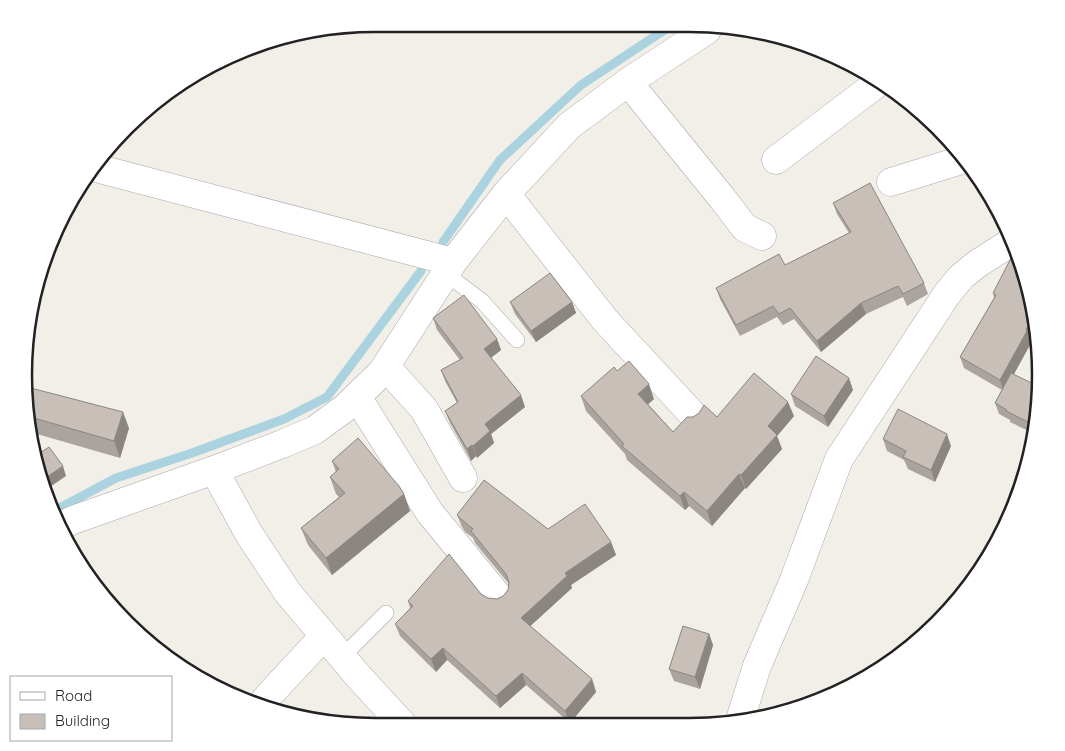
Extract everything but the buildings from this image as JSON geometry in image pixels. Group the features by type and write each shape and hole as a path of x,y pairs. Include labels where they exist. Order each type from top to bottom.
{"street":[{"path":"66,523 214,470 315,430 345,408 382,372 449,268 506,194 570,126 628,82 703,33"},
{"path":"628,82 745,228 762,236"},
{"path":"776,160 874,86"},
{"path":"891,182 957,161"},
{"path":"101,169 449,268"},
{"path":"506,194 605,320 694,416"},
{"path":"742,715 757,666 794,580 839,459 947,294 961,276 1006,245"},
{"path":"386,366 424,409 463,478"},
{"path":"357,397 430,513 498,596"},
{"path":"214,470 249,534 288,593 396,718"},
{"path":"265,700 324,636"}],"lane":[{"path":"449,268 482,300 517,340"},
{"path":"342,657 386,613"}],"waterway":[{"path":"443,242 500,160 581,85 661,32"},
{"path":"59,508 116,478 192,453 284,419 327,397 421,271"}]}
